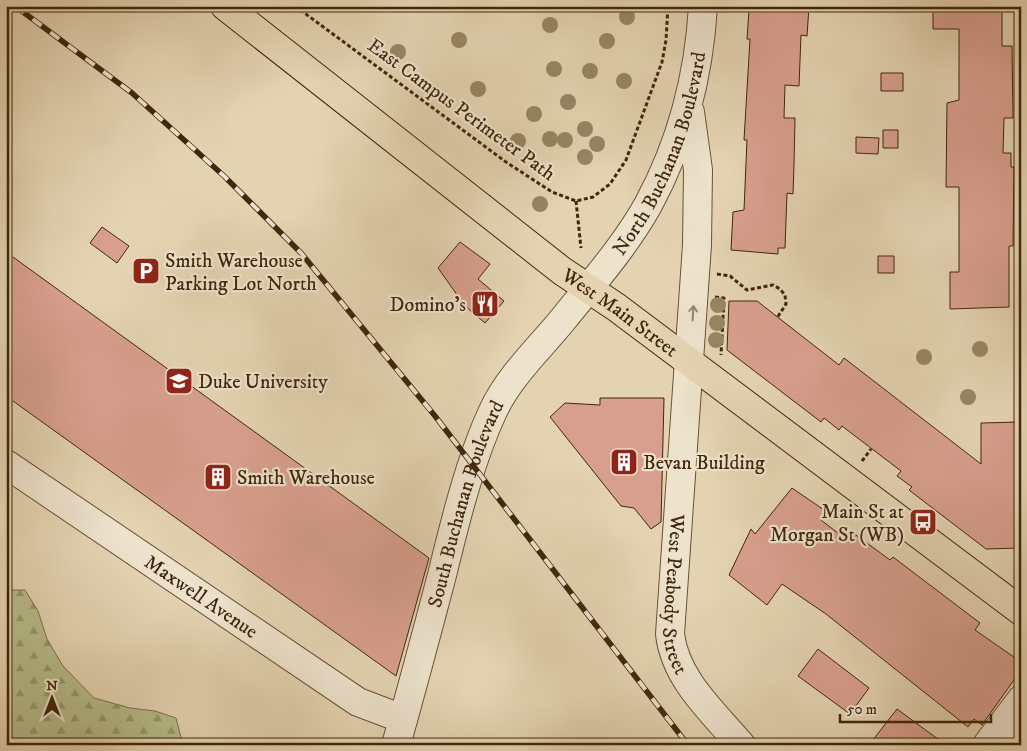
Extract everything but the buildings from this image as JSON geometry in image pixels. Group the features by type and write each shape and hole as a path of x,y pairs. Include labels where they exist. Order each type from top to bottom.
{"main road":[{"name":"West Main Street","path":"225,6 480,208 588,289 689,361 1021,611"}],"street":[{"name":"North Buchanan Boulevard","path":"588,289 647,206 672,154 689,106 697,60 703,6"},
{"name":"West Peabody Street","path":"689,106 698,170 697,245 670,634 671,648 676,662 692,688 741,745"},
{"name":"South Buchanan Boulevard","path":"400,732 411,698 457,518 487,424 500,397 588,289"},
{"name":"Maxwell Avenue","path":"6,464 400,732"},
{"path":"987,745 1021,700"}],"path":[{"name":"East Campus Perimeter Path","path":"295,6 506,162 552,192 576,201"},
{"path":"581,248 576,201 593,197 610,184 626,160 662,62 666,40 668,6"},
{"path":"716,274 730,276 747,290 773,285 780,289 785,295 786,304 777,318"},
{"path":"715,298 724,298 721,355"},
{"path":"862,461 871,449"}],"green space":[{"path":"6,590 25,590 38,611 47,639 63,666 94,698 130,708 155,711 176,718 183,745 21,745 6,733"}],"railway":[{"path":"15,6 132,93 224,176 301,253 435,416 688,745"}],"place":[{"name":"Smith Warehouse Parking Lot North","path":"146,271"},
{"name":"Domino's","path":"485,304"},
{"name":"Duke University","path":"179,381"},
{"name":"Bevan Building","path":"624,462"},
{"name":"Smith Warehouse","path":"218,477"},
{"name":"Main St at Morgan St (WB)","path":"923,522"}]}
